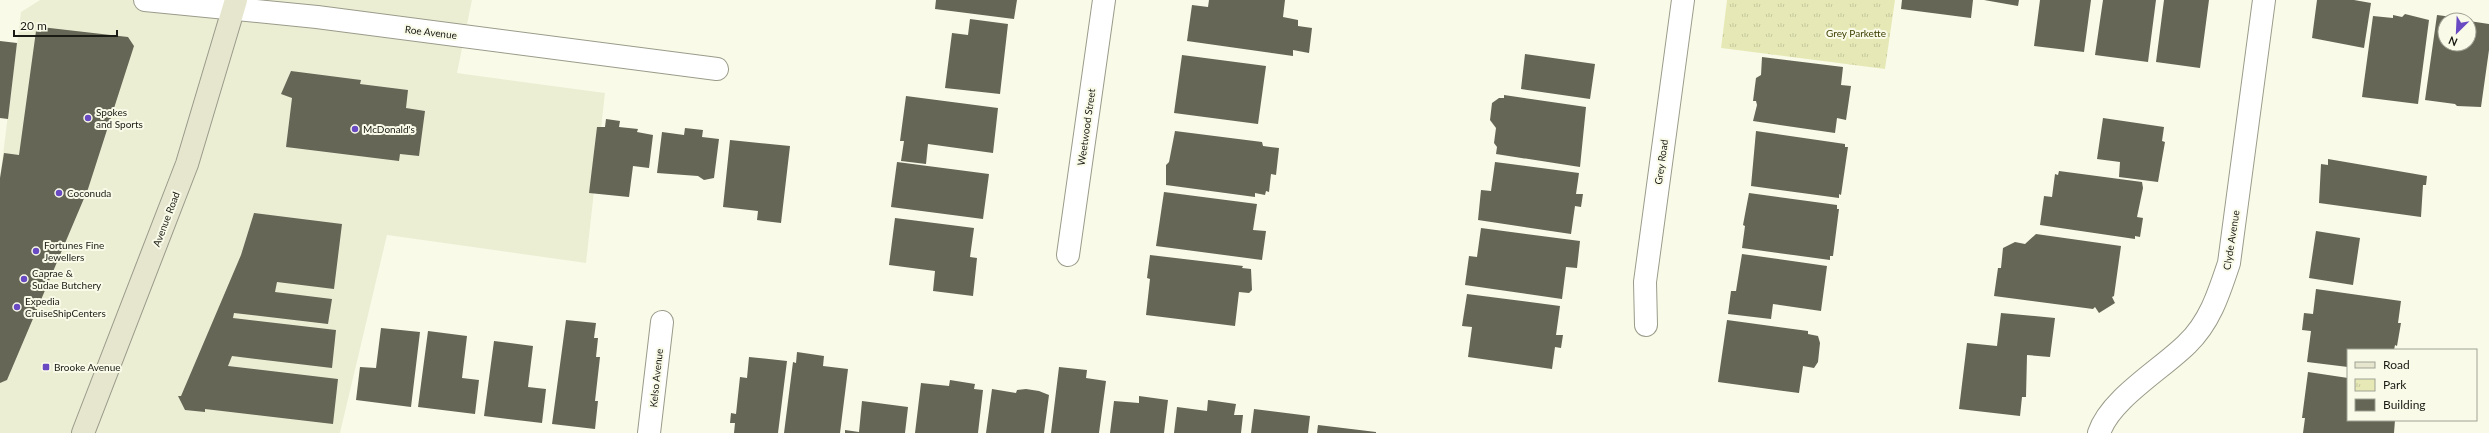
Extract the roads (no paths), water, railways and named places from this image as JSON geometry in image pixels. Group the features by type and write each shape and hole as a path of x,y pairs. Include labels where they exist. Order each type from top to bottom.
{"main road":[{"name":"Avenue Road","path":"83,433 187,164 235,5"}],"street":[{"name":"Roe Avenue","path":"145,0 235,5 317,17 718,68"},
{"name":"Weetwood Street","path":"1068,255 1104,0"},
{"name":"Grey Road","path":"1646,325 1645,282 1683,0"},
{"name":"Clyde Avenue","path":"2099,433 2114,410 2188,343 2205,323 2219,294 2229,263 2264,0"},
{"name":"Kelso Avenue","path":"650,433 662,322"}],"place":[{"name":"Spokes and Sports","path":"88,118"},
{"name":"McDonald's","path":"355,129"},
{"name":"Coconuda","path":"59,193"},
{"name":"Fortunes Fine Jewellers","path":"36,251"},
{"name":"Caprae & Sudae Butchery","path":"24,279"},
{"name":"Expedia CruiseShipCenters","path":"17,307"},
{"name":"Brooke Avenue","path":"46,367"}],"park label":[{"name":"Grey Parkette","path":"1856,33"}]}
